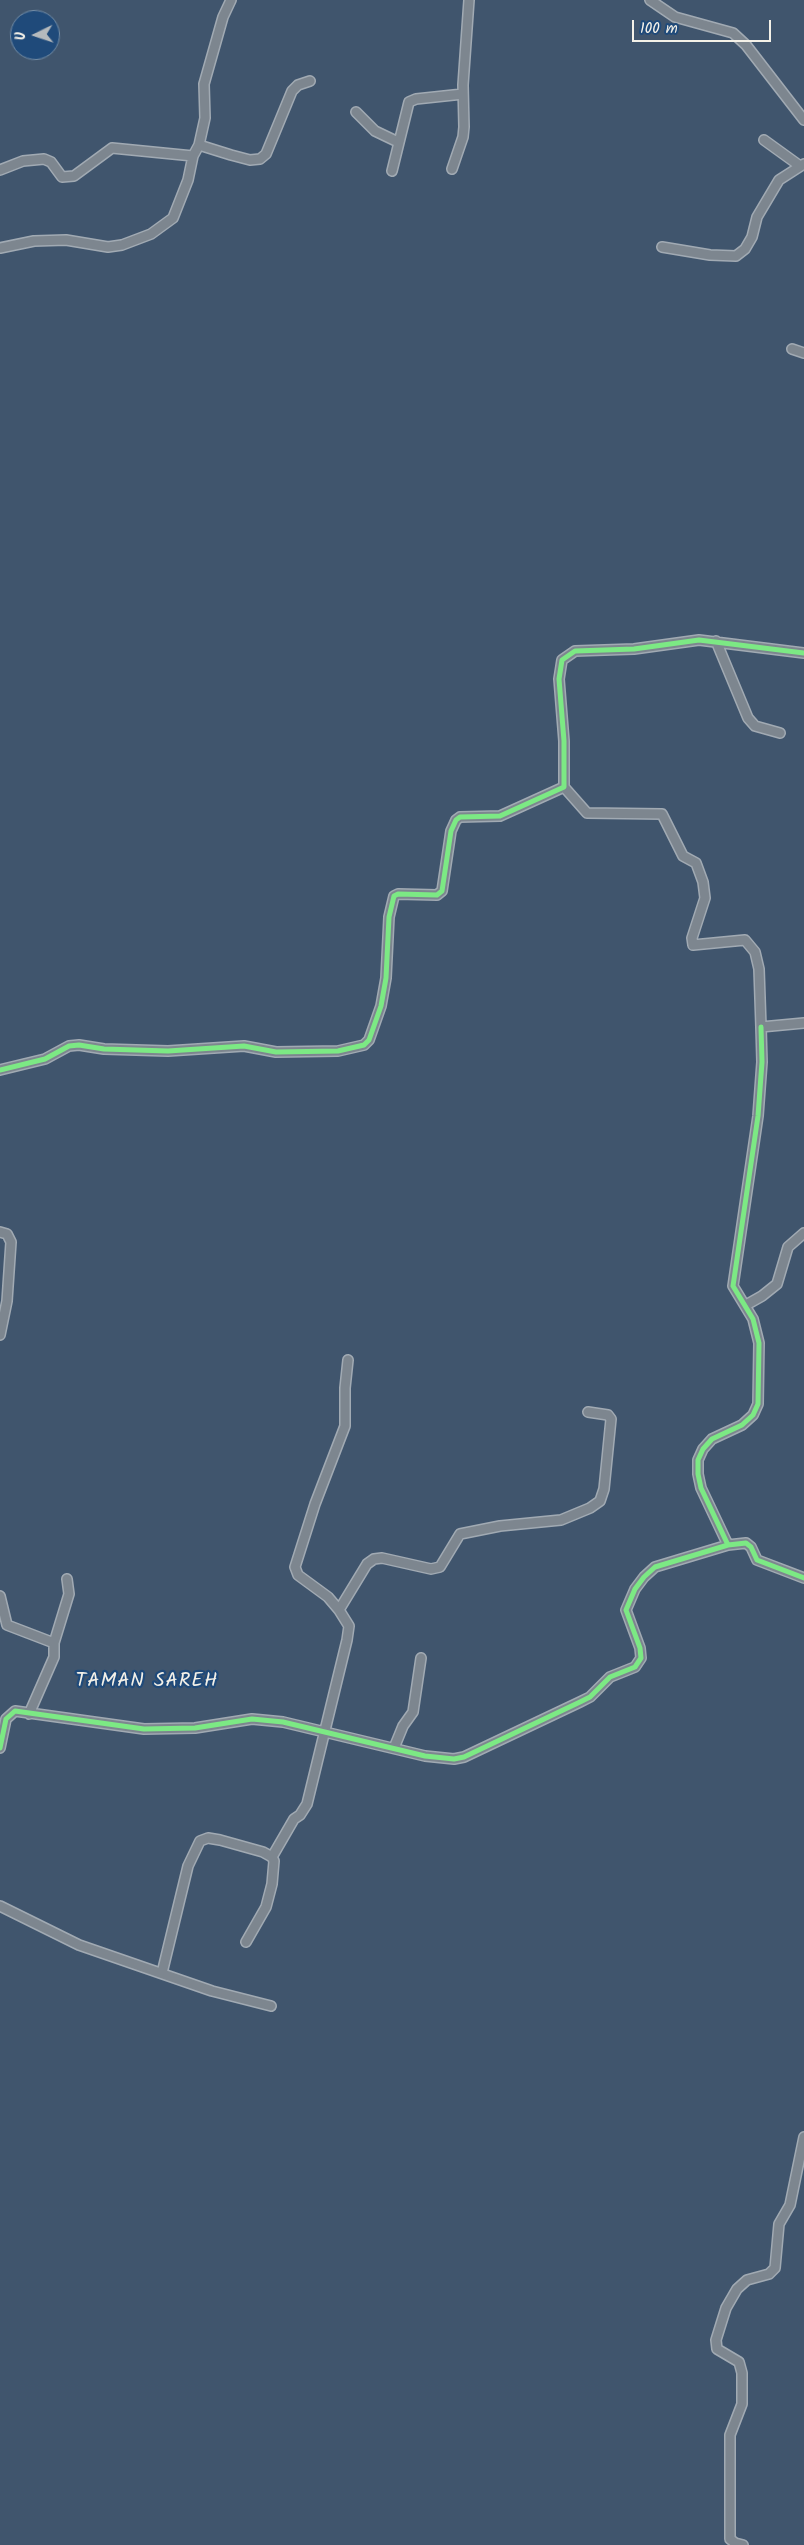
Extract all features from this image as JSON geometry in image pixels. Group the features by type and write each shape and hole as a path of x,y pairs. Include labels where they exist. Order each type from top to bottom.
{"street":[{"path":"0,248 34,241 66,240 108,247 122,246 151,234 172,218 188,180 193,156 199,145 205,118 204,84 223,17 231,0"},
{"path":"452,169 463,138 463,94 468,0"},
{"path":"650,0 675,18 733,34 746,45 804,120"},
{"path":"199,145 250,160 260,159 266,154 292,91 298,85 310,80"},
{"path":"392,171 406,108 412,100 463,94"},
{"path":"356,112 375,131 398,142"},
{"path":"662,247 710,255 736,256 745,249 752,237 757,217 779,180 802,165 764,140"},
{"path":"0,170 23,162 44,159 50,162 62,177 74,176 112,148 193,156"},
{"path":"792,349 804,353"},
{"path":"728,1545 701,1488 698,1460 712,1439 742,1425 753,1415 758,1404 759,1343 754,1319 733,1286 758,1116 762,1062 759,969 752,948 745,940 704,946 695,946 692,943 704,906 702,882 696,863 683,856 662,814 587,813 564,787 564,741 559,679 562,660 575,651 627,650 680,642 716,641 804,653"},
{"path":"716,641 748,718 755,726 780,733"},
{"path":"0,1070 45,1059 69,1046 168,1051 238,1046 276,1052 338,1051 364,1045 369,1040 381,1006 386,978 389,917 394,896 398,894 437,895 442,892 450,831 456,820 460,817 500,816 564,787"},
{"path":"761,1027 804,1023"},
{"path":"0,1232 7,1234 11,1242 7,1301 0,1334"},
{"path":"746,1305 762,1296 777,1284 788,1247 804,1233"},
{"path":"246,1942 266,1907 272,1884 274,1861 272,1857 294,1819 300,1815 307,1804 349,1630 339,1610 328,1597 298,1575 295,1567 315,1504 344,1426 348,1360"},
{"path":"339,1610 367,1564 374,1559 382,1558 431,1569 440,1567 460,1534 500,1526 561,1520 580,1513 600,1501 606,1477 611,1419 608,1415 588,1412"},
{"path":"0,1748 4,1723 8,1716 15,1711 144,1729 195,1728 252,1719 283,1722 425,1756 454,1759 464,1757 590,1697 604,1681 635,1667 640,1661 640,1648 626,1610 628,1601 644,1577 654,1567 728,1545 748,1543 757,1560 804,1578"},
{"path":"28,1714 54,1658 54,1644 69,1594 67,1579"},
{"path":"0,1596 7,1625 54,1644"},
{"path":"394,1748 403,1726 413,1712 421,1658"},
{"path":"162,1974 188,1866 200,1841 208,1838 220,1840 272,1857"},
{"path":"0,1906 79,1945 212,1991 271,2006"},
{"path":"743,2545 735,2544 730,2539 730,2435 742,2404 742,2373 739,2362 717,2349 716,2340 726,2308 736,2289 747,2280 769,2274 775,2268 778,2224 790,2205 804,2137"}],"cycle path":[{"path":"0,1070 45,1059 69,1046 79,1045 104,1049 168,1051 244,1046 276,1052 338,1051 364,1045 369,1040 381,1006 386,978 389,917 394,896 398,894 437,895 442,891 451,831 456,820 460,817 500,816 564,787 564,741 559,679 562,660 575,651 634,649 699,640 804,653"},
{"path":"728,1545 701,1488 698,1460 703,1449 712,1439 742,1425 753,1415 758,1404 759,1343 753,1319 733,1286 758,1116 762,1062 761,1027"},
{"path":"0,1748 6,1719 15,1711 144,1729 195,1728 252,1719 283,1722 425,1756 454,1759 464,1757 590,1697 610,1677 635,1667 641,1658 640,1648 626,1610 635,1589 655,1567 728,1545 746,1543 751,1547 757,1560 804,1578"}],"district":[{"name":"TAMAN SAREH","path":"147,1683"}]}
